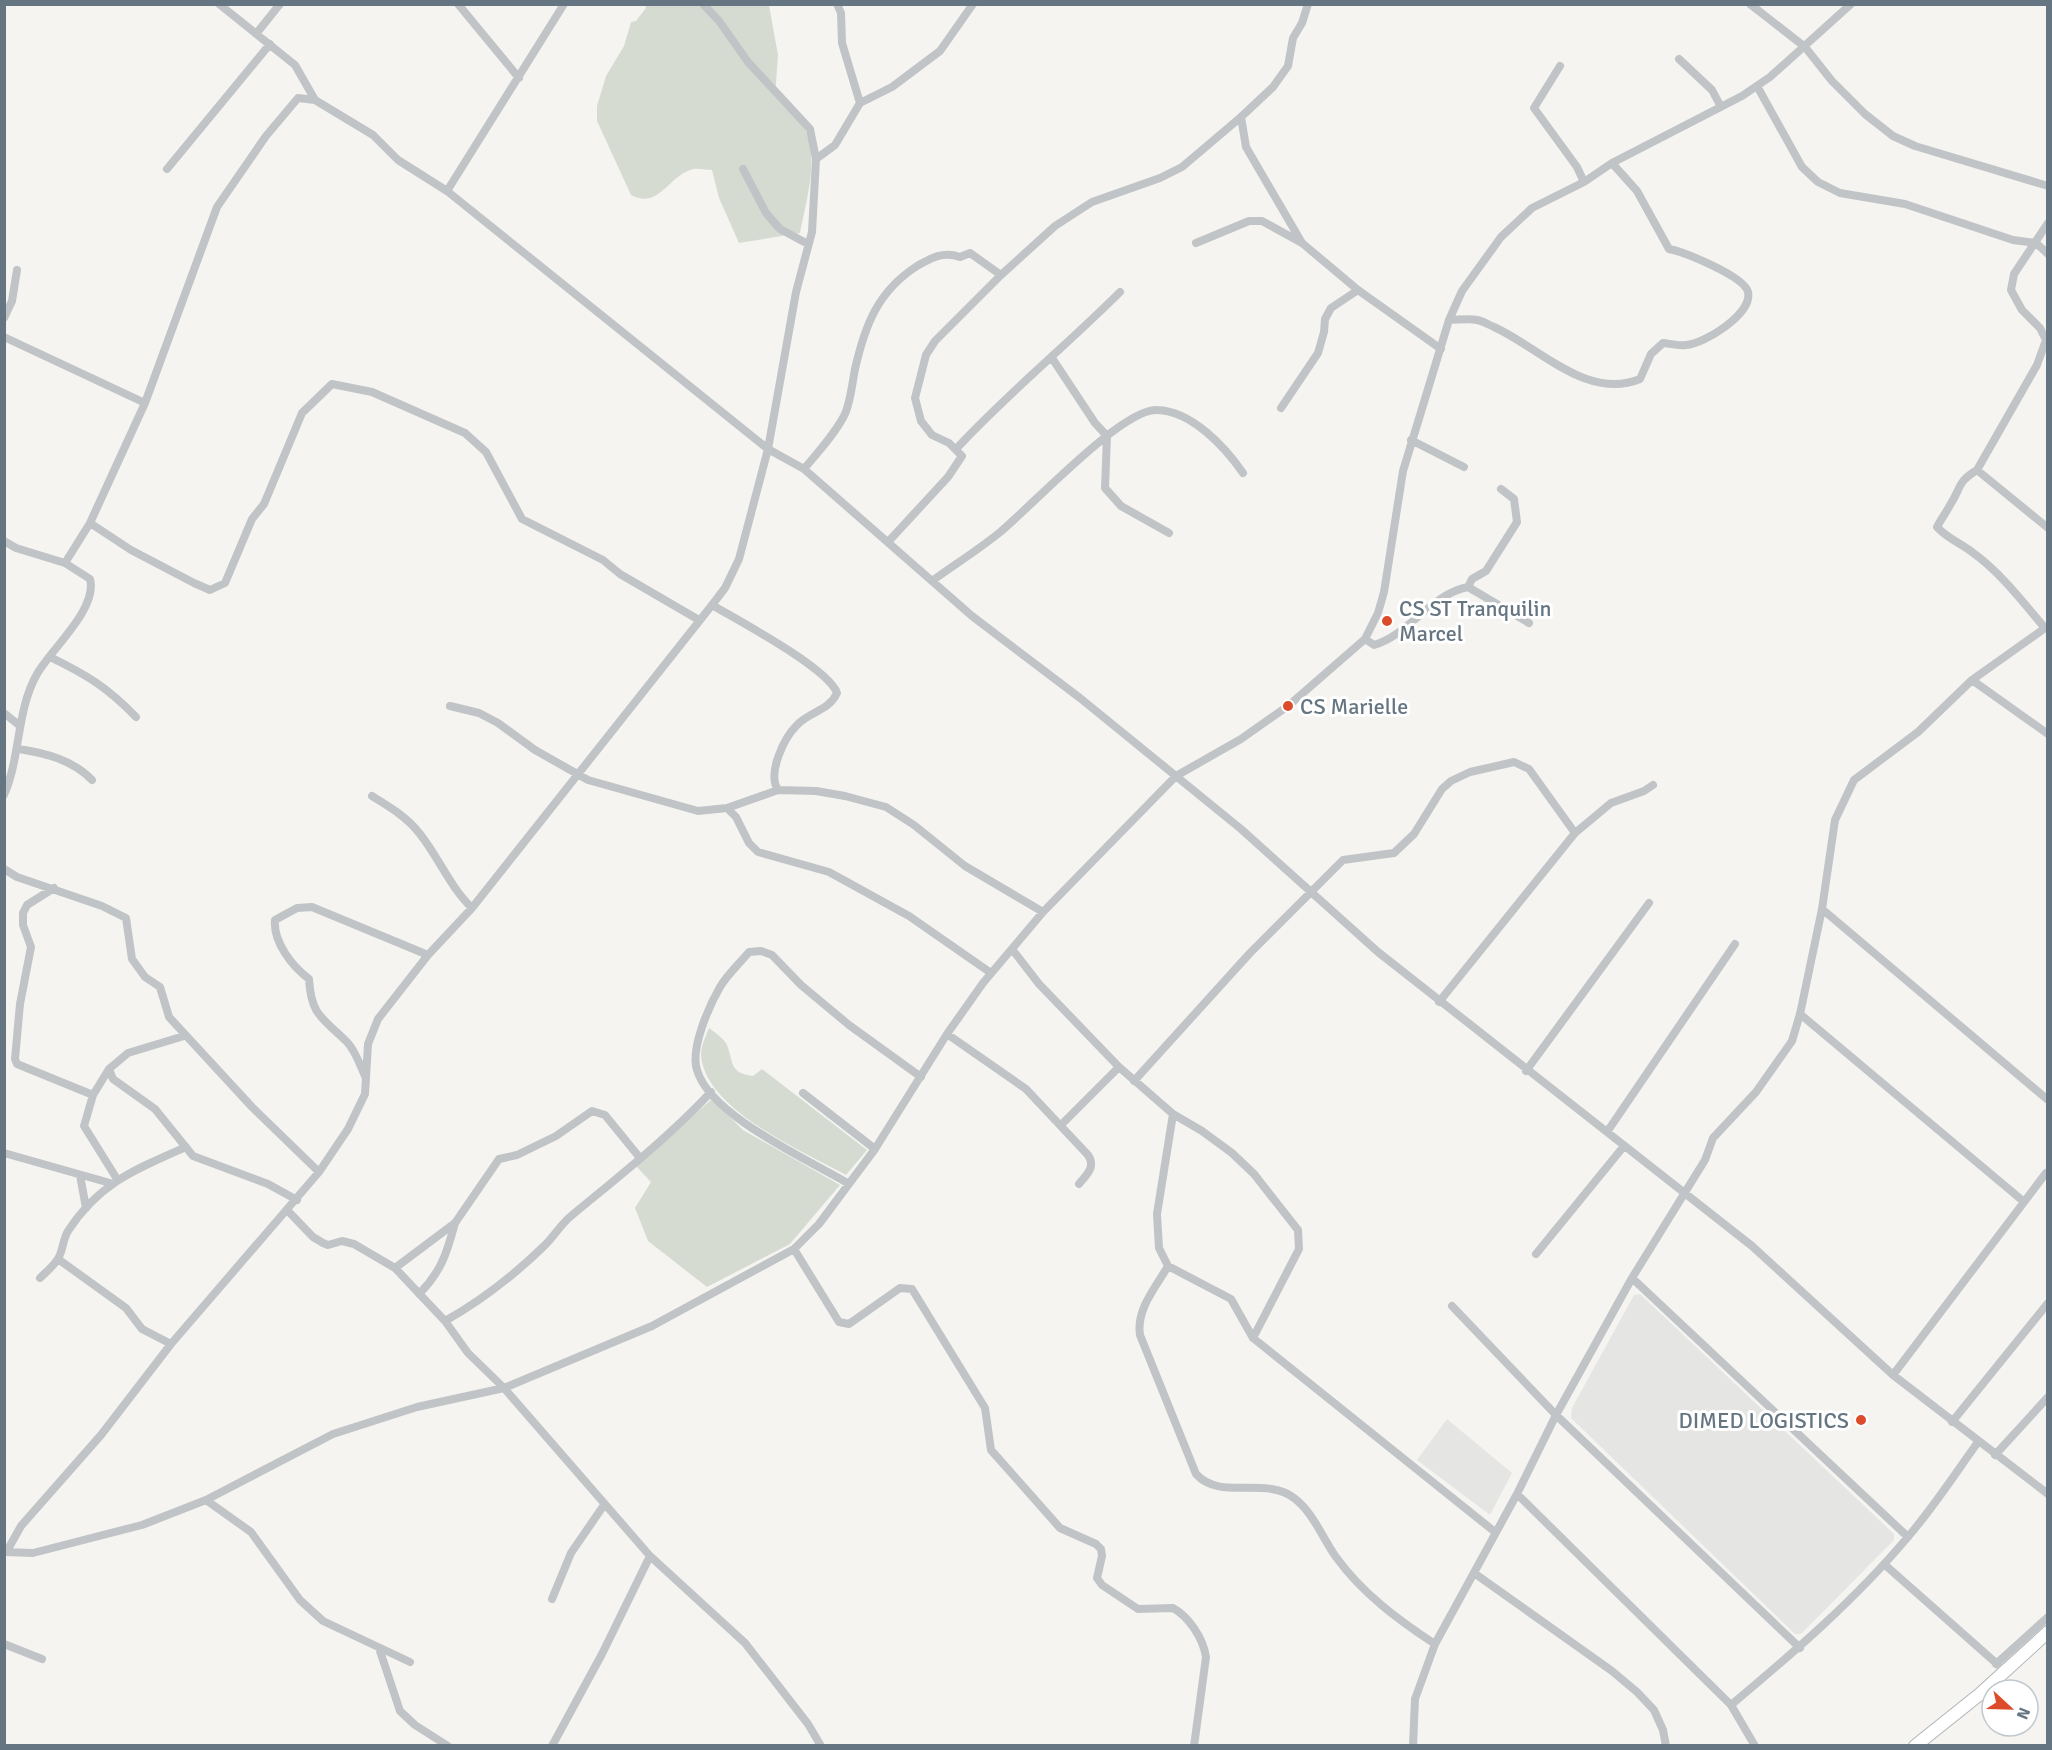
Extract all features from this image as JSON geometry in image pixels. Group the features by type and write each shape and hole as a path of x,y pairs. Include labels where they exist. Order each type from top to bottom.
{"highway":[{"path":"1915,1746 1980,1694 2000,1667 2048,1632"}],"street":[{"path":"219,4 295,65 315,99 373,135 398,160 447,191 768,449 804,469 972,616 1241,829 1438,1002 1752,1246 1893,1375 2048,1494"},
{"path":"256,34 279,4"},
{"path":"458,4 519,78"},
{"path":"447,191 564,4"},
{"path":"703,4 748,62 810,129 816,159 812,232 792,313 768,449 739,559 725,588 712,605 472,908 428,955 378,1019 368,1044 365,1094 348,1129 319,1172 288,1211 171,1344 101,1435 21,1526 6,1551 33,1553 142,1525 207,1500 333,1434 417,1407 504,1388 652,1326 794,1249 819,1224 875,1149 947,1034 992,973 1044,912 1176,776 1241,739 1288,706 1365,639 1384,592 1400,487 1411,440 1449,320 1462,291 1501,237 1532,208 1584,182 1612,163 1757,86 1851,4"},
{"path":"837,4 841,13 845,57 860,103"},
{"path":"816,159 835,145 860,103 900,82 940,51 973,4"},
{"path":"888,542 948,477 962,456 957,448 932,435 921,421 915,398 927,356 935,341 1001,275 1055,226 1092,202 1160,178 1182,167 1241,117 1273,87 1288,66 1293,38 1302,23 1308,4"},
{"path":"1750,4 1805,46 1832,81 1864,114 1893,136 1915,146 2048,186"},
{"path":"167,169 270,44"},
{"path":"1679,58 1712,90 1721,107"},
{"path":"1560,66 1534,108 1577,167 1584,182"},
{"path":"1757,86 1802,167 1818,183 1840,193 1905,204 2013,240 2036,243 2048,254"},
{"path":"65,563 90,523 145,403 217,207 283,114 298,98 315,99"},
{"path":"1241,117 1246,147 1302,243"},
{"path":"1449,320 1478,320 1509,334 1568,371 1612,385 1630,384 1640,379 1651,354 1664,343 1689,346 1733,322 1747,304 1749,295 1746,287 1704,262 1669,249 1637,191 1612,163"},
{"path":"743,169 766,213 780,229 808,244"},
{"path":"1196,243 1248,222 1262,221 1302,243 1358,290 1441,349"},
{"path":"1413,1746 1415,1700 1435,1644 1517,1494 1556,1415 1632,1278 1707,1157 1713,1138 1756,1092 1784,1056 1800,1014 1822,909 1835,820 1854,780 1918,732 1972,680 2046,627 2010,587 1971,551 1947,538 1937,527 1952,503 1956,489 1967,476 1977,470 2037,365 2046,340 2040,328 2022,310 2011,290 2014,274 2048,223"},
{"path":"804,469 844,416 866,333 875,306 883,295 908,272 931,258 950,254 960,257 970,253 1001,275"},
{"path":"4,318 12,302 17,270"},
{"path":"1281,408 1318,353 1324,332 1324,319 1331,308 1358,290"},
{"path":"957,448 1014,389 1052,358 1120,292"},
{"path":"4,337 145,403"},
{"path":"1052,358 1095,423 1107,436 1105,488 1121,506 1169,533"},
{"path":"90,523 131,550 194,584 210,590 218,588 225,583 252,519 264,504 302,413 332,384 372,392 465,433 486,452 522,519 603,560 620,574 699,620"},
{"path":"932,581 999,533 1107,436 1132,417 1156,409 1178,414 1203,430 1243,473"},
{"path":"1411,440 1464,467"},
{"path":"1977,470 2048,528"},
{"path":"1468,587 1472,579 1485,571 1517,522 1514,499 1501,489"},
{"path":"4,540 16,548 65,563 90,579 92,586 82,612 37,674 20,726 19,748 4,795"},
{"path":"1365,639 1374,645 1389,641 1457,589 1468,587 1529,623"},
{"path":"712,605 806,660 834,684 837,693 834,700 796,725 783,747 774,776 774,783 778,790"},
{"path":"50,657 91,677 112,692 136,717"},
{"path":"1972,680 2048,734"},
{"path":"450,706 479,713 498,723 518,739 588,780 615,785 645,798 698,811 727,808 778,790 803,790 845,796 886,807 914,825 965,866 1044,912"},
{"path":"4,713 20,726"},
{"path":"19,748 46,753 87,774 92,780"},
{"path":"1134,1081 1250,953 1343,860 1394,853 1406,844 1442,789 1451,781 1470,772 1514,762 1529,769 1575,833"},
{"path":"1438,1002 1575,833 1611,803 1644,791 1653,785"},
{"path":"372,796 410,822 432,852 452,886 472,908"},
{"path":"727,808 736,817 748,843 758,852 829,872 909,916 992,973"},
{"path":"4,869 17,877 102,906 126,918 132,959 145,977 160,987 169,1017 184,1036 319,1172"},
{"path":"54,888 27,905 22,913 22,925 31,947 20,1004 15,1059 17,1064 93,1095"},
{"path":"1526,1071 1649,903"},
{"path":"366,1077 349,1044 319,1019 310,1000 309,979 296,970 284,950 274,930 274,920 297,908 312,907 428,955"},
{"path":"1822,909 2048,1100"},
{"path":"1607,1132 1735,944"},
{"path":"1012,949 1039,984 1119,1067 1173,1114 1232,1153 1254,1174 1298,1230 1299,1249 1253,1338"},
{"path":"849,1184 737,1120 711,1092 697,1071 695,1052 720,987 749,952 761,951 771,955 801,985 849,1025 921,1077"},
{"path":"1800,1014 2023,1201"},
{"path":"947,1034 1026,1089 1061,1125 1092,1160 1092,1168 1080,1184"},
{"path":"114,1181 84,1126 93,1095 109,1069 128,1053 184,1036"},
{"path":"1061,1125 1119,1067"},
{"path":"109,1069 112,1079 155,1109 186,1147 201,1161 268,1184 297,1200"},
{"path":"445,1321 473,1305 519,1270 568,1218 602,1193 686,1118 711,1092"},
{"path":"803,1092 875,1149"},
{"path":"395,1268 455,1223 499,1160 517,1155 556,1136 592,1111 605,1115 640,1158"},
{"path":"1173,1114 1157,1214 1159,1248 1168,1266 1231,1299 1253,1338 1495,1532"},
{"path":"1536,1254 1624,1146"},
{"path":"40,1278 58,1259 67,1233 86,1208 114,1181 186,1147"},
{"path":"4,1153 80,1175 114,1181"},
{"path":"1893,1375 2046,1173"},
{"path":"80,1175 86,1208"},
{"path":"288,1211 323,1243 328,1245 342,1241 354,1244 395,1268 445,1321 468,1353 504,1388 650,1556 745,1643 808,1724 821,1746"},
{"path":"419,1294 436,1277 449,1248 455,1223"},
{"path":"794,1249 839,1322 844,1324 849,1324 900,1288 912,1289 985,1407 991,1450 1060,1528 1096,1544 1101,1549 1102,1556 1097,1578 1102,1585 1138,1609 1173,1608 1187,1619 1204,1645 1206,1656 1194,1746"},
{"path":"58,1259 126,1308 142,1329 171,1344"},
{"path":"1168,1266 1142,1310 1138,1323 1140,1335 1196,1474 1208,1485 1275,1489 1296,1499 1356,1582 1407,1626 1435,1644"},
{"path":"1632,1278 1908,1537"},
{"path":"1952,1422 2048,1303"},
{"path":"1452,1306 1556,1415 1800,1648"},
{"path":"1995,1455 2048,1397"},
{"path":"1731,1705 1800,1648 1884,1564 1908,1537 1978,1442"},
{"path":"1517,1494 1731,1705 1755,1746"},
{"path":"207,1500 251,1532 300,1600 323,1621 410,1662"},
{"path":"552,1599 571,1553 604,1505"},
{"path":"552,1746 602,1654 650,1556"},
{"path":"1884,1564 2000,1667 2048,1617"},
{"path":"1474,1573 1612,1671 1637,1692 1654,1710 1664,1730 1666,1746"},
{"path":"4,1644 42,1659"},
{"path":"379,1648 400,1711 415,1725 448,1746"}],"shaded area":[{"path":"645,5 769,5 778,55 775,97 791,110 804,127 811,152 810,179 800,233 739,243 719,198 712,170 693,169 685,172 664,190 649,198 631,195 597,121 597,106 606,76 624,46 631,22 636,21 646,8"},
{"path":"709,1028 726,1043 736,1070 753,1076 762,1069 867,1150 846,1175 758,1127 719,1093 706,1074 701,1054"},
{"path":"712,1099 743,1130 840,1185 790,1244 707,1287 648,1241 635,1208 651,1182 636,1166"},
{"path":"1640,1294 1894,1534 1894,1540 1801,1634 1795,1634 1571,1418 1572,1408 1634,1295"},
{"path":"1447,1419 1512,1473 1490,1515 1417,1460"}],"place":[{"name":"CS ST Tranquilin Marcel","path":"1387,621"},
{"name":"CS Marielle","path":"1288,706"},
{"name":"DIMED LOGISTICS","path":"1861,1420"}]}
